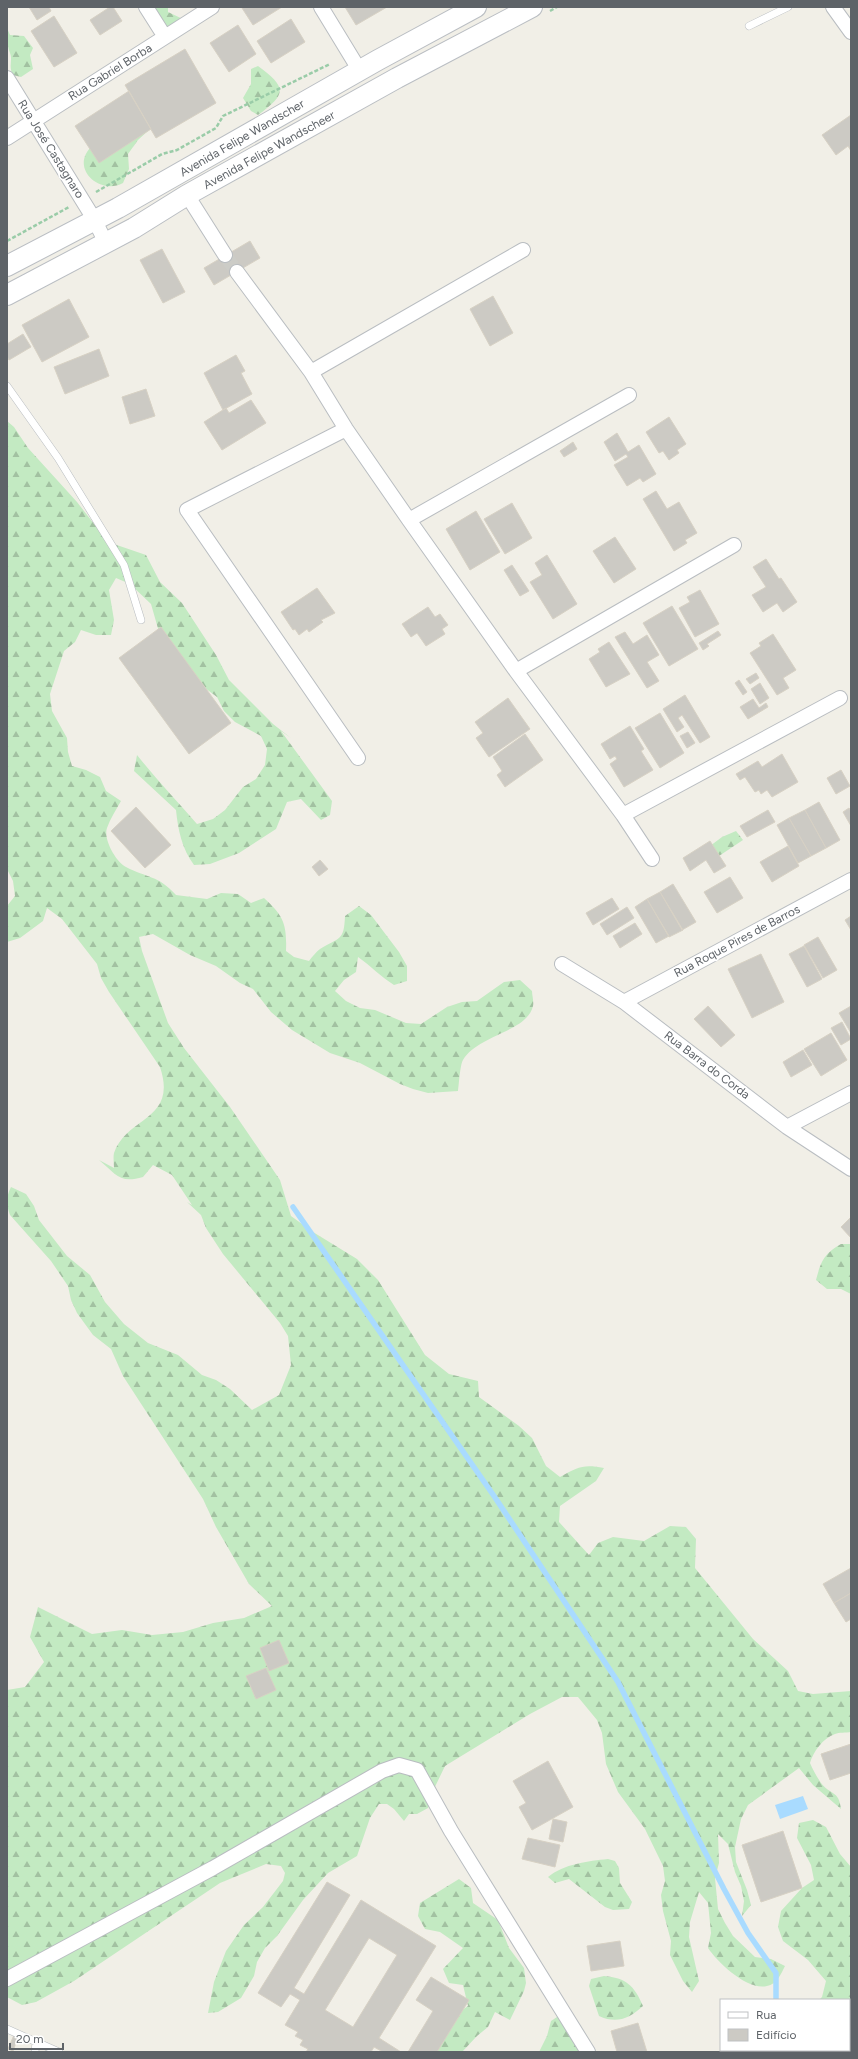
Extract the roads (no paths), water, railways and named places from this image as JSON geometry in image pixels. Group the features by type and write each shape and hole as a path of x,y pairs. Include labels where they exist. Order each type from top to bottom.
{"main road":[{"name":"Avenida Felipe Wandscher","path":"7,266 94,219 118,208 476,7"},
{"name":"Avenida Felipe Wandscheer","path":"7,295 134,228 187,195 397,78 532,7"}],"street":[{"path":"146,7 165,37"},
{"name":"Rua Gabriel Borba","path":"7,138 212,7"},
{"path":"321,7 360,72"},
{"path":"833,7 851,32"},
{"name":"Rua José Castagnaro","path":"7,78 94,219 106,243"},
{"path":"187,195 225,256"},
{"path":"311,372 523,250"},
{"path":"237,272 311,372 346,429 409,520 516,671 623,815 652,859"},
{"path":"409,520 629,395"},
{"path":"346,429 187,510 358,758"},
{"path":"516,671 734,545"},
{"path":"623,815 840,698"},
{"name":"Rua Roque Pires de Barros","path":"624,1002 851,880"},
{"name":"Rua Barra do Corda","path":"562,964 624,1002 787,1127 851,1170"},
{"path":"787,1127 851,1093"},
{"path":"7,1979 213,1868 382,1771 399,1765 417,1770 451,1831 588,2052"}],"lane":[{"path":"749,26 788,7"},
{"path":"7,386 58,458 124,564 141,620"},
{"path":"7,2029 59,2052"},
{"path":"35,2052 36,2042"}],"water":[{"path":"803,1796 808,1809 780,1819 775,1805"}],"waterway":[{"path":"293,1207 494,1496 618,1682 724,1889 748,1933 776,1973 776,1999"}],"tunnel":[{"path":"225,255 237,272"}]}
